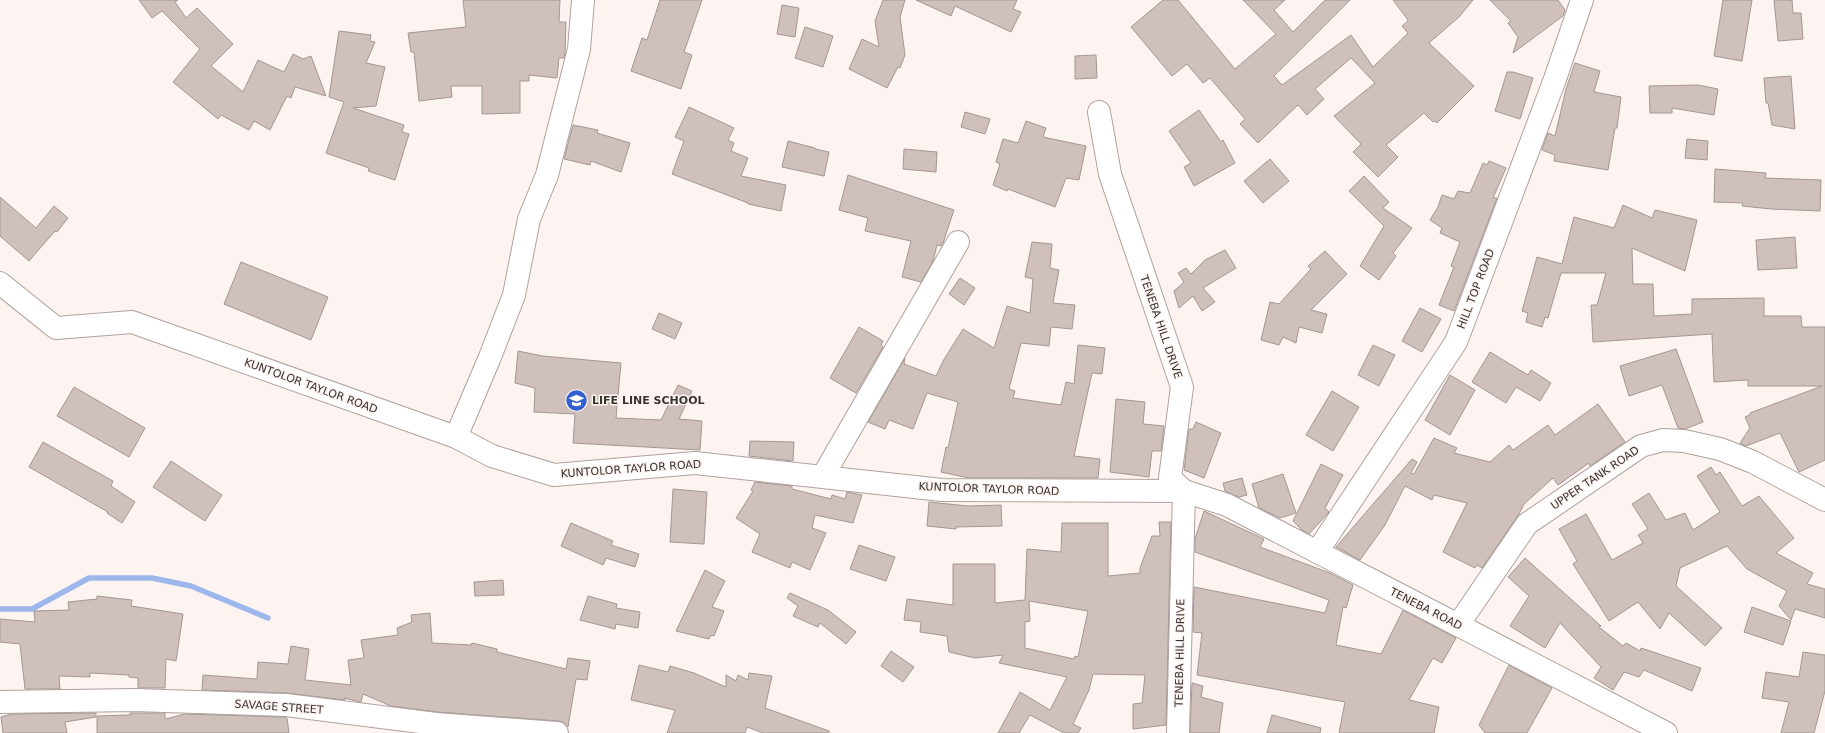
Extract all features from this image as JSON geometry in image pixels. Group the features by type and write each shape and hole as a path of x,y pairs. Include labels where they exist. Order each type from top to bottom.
{"street":[{"path":"456,437 490,357 514,295 529,219 547,175 579,49 583,0"},
{"name":"HILL TOP ROAD","path":"1317,552 1456,342 1555,79 1582,0"},
{"name":"TENEBA HILL DRIVE","path":"1099,112 1110,174 1182,387 1170,478 1184,491 1178,733"},
{"path":"823,476 958,242"},
{"name":"KUNTOLOR TAYLOR ROAD","path":"0,282 56,328 132,322 456,437 492,456 554,475 695,463 942,490 1184,491"},
{"name":"UPPER TANK ROAD","path":"1458,625 1527,524 1641,446 1664,440 1684,441 1720,450 1753,462 1825,500"},
{"name":"TENEBA ROAD","path":"1184,491 1228,505 1666,733"},
{"name":"SAVAGE STREET","path":"0,702 135,700 286,705 428,729 556,733"}],"building":[{"path":"139,0 178,0 175,2 186,18 197,8 233,44 211,66 243,92 258,60 284,72 293,54 303,59 311,56 326,96 295,87 291,98 287,96 270,130 254,121 249,130 221,115 218,119 173,82 200,49 162,11 152,18"},
{"path":"463,0 560,0 559,22 566,22 565,53 564,58 559,58 557,78 529,75 529,81 520,81 520,113 482,114 482,86 451,86 452,97 419,101 414,52 411,52 408,33 466,27"},
{"path":"660,0 702,0 684,52 692,55 681,89 631,71 642,38 647,40"},
{"path":"883,0 905,0 900,17 905,55 900,68 898,67 887,88 849,69 862,39 879,47 875,21"},
{"path":"916,0 1017,0 1013,9 1021,12 1011,32 955,6 951,16"},
{"path":"1163,0 1178,0 1235,69 1276,34 1243,0 1285,0 1274,10 1293,32 1325,0 1350,0 1274,76 1282,85 1351,35 1373,67 1408,33 1402,26 1408,20 1393,0 1473,0 1459,17 1429,43 1474,86 1437,123 1435,121 1433,122 1424,113 1386,145 1398,157 1378,177 1353,152 1361,144 1334,116 1375,83 1351,58 1315,89 1324,99 1307,115 1298,105 1258,143 1240,124 1245,119 1210,78 1203,83 1187,64 1172,76 1131,27"},
{"path":"1490,0 1558,0 1565,10 1563,16 1513,53 1518,37 1508,23 1511,21"},
{"path":"1723,0 1752,0 1742,61 1714,56"},
{"path":"1774,0 1792,0 1793,13 1801,13 1803,39 1778,41"},
{"path":"782,5 799,8 795,37 777,34"},
{"path":"805,27 833,36 823,67 795,58"},
{"path":"339,31 371,35 370,41 375,42 366,63 385,67 376,106 353,108 404,125 402,132 409,134 395,180 368,171 369,168 326,153 344,102 329,97"},
{"path":"1096,55 1097,78 1075,79 1075,56"},
{"path":"1575,63 1600,71 1594,92 1621,97 1617,128 1615,128 1608,170 1554,161 1555,155 1542,150 1548,133 1555,136 1566,89"},
{"path":"1507,72 1513,72 1533,78 1520,119 1495,111"},
{"path":"1791,76 1795,129 1772,125 1768,103 1766,103 1764,78"},
{"path":"1698,85 1718,89 1714,115 1672,108 1672,113 1650,113 1649,86"},
{"path":"689,107 734,128 728,140 734,143 731,151 748,158 741,176 786,185 781,211 748,204 672,174 684,141 675,137"},
{"path":"1199,110 1221,142 1223,140 1235,163 1194,186 1184,167 1191,163 1169,131"},
{"path":"965,112 990,119 985,134 961,127"},
{"path":"1026,121 1046,128 1043,137 1086,146 1079,180 1066,178 1055,207 1008,189 1007,191 993,185 1000,164 996,162 1003,139 1018,143"},
{"path":"573,125 598,130 597,133 630,143 621,172 591,161 590,165 564,159"},
{"path":"1687,139 1708,141 1707,160 1685,158"},
{"path":"788,141 829,152 824,176 782,167"},
{"path":"904,149 937,152 936,172 903,169"},
{"path":"1270,159 1289,181 1263,203 1244,181"},
{"path":"1489,161 1506,168 1493,198 1497,198 1454,311 1439,305 1454,267 1451,266 1460,242 1440,233 1442,228 1430,220 1438,207 1442,195 1454,199 1458,191 1470,193 1483,163 1487,165"},
{"path":"1715,169 1766,173 1765,178 1821,180 1820,211 1771,209 1742,206 1743,203 1714,202"},
{"path":"848,175 954,210 943,243 941,246 937,245 933,261 921,282 902,277 911,241 865,231 868,218 839,210"},
{"path":"1364,176 1389,202 1383,208 1412,228 1393,253 1396,256 1379,280 1360,266 1384,226 1349,191"},
{"path":"0,197 36,228 54,206 68,218 57,232 55,231 29,261 0,236"},
{"path":"1623,205 1652,218 1655,210 1697,220 1685,271 1632,248 1633,284 1653,284 1654,316 1692,314 1692,299 1764,298 1764,316 1801,316 1802,327 1825,327 1825,460 1799,472 1780,433 1746,446 1740,443 1750,428 1745,417 1750,415 1750,413 1822,386 1748,386 1748,380 1714,382 1712,334 1593,342 1591,305 1597,305 1606,273 1561,273 1548,318 1545,317 1542,327 1526,322 1528,313 1522,311 1537,257 1562,264 1574,217 1614,228"},
{"path":"1795,237 1797,268 1758,270 1756,240"},
{"path":"1032,242 1052,244 1050,268 1059,270 1053,303 1075,305 1072,329 1051,327 1049,346 1021,343 1009,389 1015,391 1013,398 1061,405 1066,382 1074,384 1078,345 1105,348 1102,374 1092,373 1074,456 1100,459 1098,478 969,478 941,472 958,402 927,393 913,429 889,420 885,429 868,422 905,358 904,364 936,376 943,361 963,329 994,348 1007,306 1030,313 1033,279 1025,277"},
{"path":"1225,250 1236,268 1203,288 1215,302 1202,311 1193,296 1179,308 1174,291 1184,282 1178,273 1186,268 1191,274 1205,260"},
{"path":"1325,251 1347,274 1311,310 1327,314 1322,333 1299,327 1296,343 1283,337 1279,345 1261,340 1270,302 1279,304 1311,269 1308,266"},
{"path":"241,262 328,297 311,340 224,304"},
{"path":"960,278 975,288 964,305 949,294"},
{"path":"1420,308 1441,319 1422,352 1402,341"},
{"path":"659,313 682,323 675,339 652,329"},
{"path":"859,327 883,341 881,345 883,347 856,393 830,378"},
{"path":"1373,345 1395,355 1379,386 1358,375"},
{"path":"1676,349 1703,422 1685,429 1678,428 1662,385 1629,396 1620,366"},
{"name":"LIFE LINE SCHOOL","path":"518,351 543,356 621,363 616,418 661,420 678,385 692,391 679,419 702,421 700,450 573,443 575,414 534,412 535,388 515,383"},
{"path":"1490,352 1528,375 1531,370 1551,383 1540,401 1516,387 1506,403 1472,382"},
{"path":"1450,375 1475,390 1450,435 1425,420"},
{"path":"74,387 145,428 129,457 57,416"},
{"path":"1332,391 1359,407 1333,451 1306,435"},
{"path":"1116,399 1145,402 1143,424 1164,426 1161,451 1152,451 1149,477 1110,472"},
{"path":"1598,404 1625,442 1590,466 1589,463 1558,485 1553,478 1524,504 1519,514 1482,568 1477,565 1475,568 1443,552 1467,503 1434,495 1432,500 1405,486 1385,525 1360,560 1336,547 1412,459 1417,462 1411,473 1414,474 1434,438 1457,448 1454,453 1490,462 1509,445 1513,450 1548,425 1555,435"},
{"path":"1196,422 1221,433 1204,478 1184,470 1189,429 1193,429"},
{"path":"750,441 794,442 793,461 749,456"},
{"path":"43,442 113,481 111,486 135,502 122,523 107,513 108,512 29,467"},
{"path":"171,461 222,495 205,521 153,487"},
{"path":"1321,464 1343,475 1325,508 1329,512 1309,534 1302,530 1293,521"},
{"path":"1711,467 1716,475 1720,472 1742,506 1759,496 1794,538 1776,553 1813,573 1807,584 1825,589 1825,618 1795,609 1791,620 1779,606 1787,591 1747,569 1727,546 1680,568 1676,586 1722,628 1705,646 1669,613 1660,629 1638,602 1609,621 1573,564 1577,561 1559,529 1586,514 1612,560 1643,543 1638,535 1648,529 1632,504 1649,493 1666,520 1685,513 1693,530 1720,512 1697,476"},
{"path":"1283,474 1296,513 1280,518 1259,508 1252,484"},
{"path":"1242,478 1247,495 1239,497 1225,491 1223,483"},
{"path":"755,482 792,486 792,489 831,499 832,495 845,499 847,492 862,495 853,523 815,515 812,528 826,533 810,570 792,562 790,568 752,552 760,534 736,518 753,491 751,490"},
{"path":"673,489 707,492 704,544 670,542"},
{"path":"929,502 968,506 1001,505 1002,526 956,527 956,529 927,526"},
{"path":"1204,511 1264,539 1260,547 1330,573 1353,585 1346,608 1343,607 1336,645 1381,654 1403,610 1456,638 1442,663 1433,658 1409,700 1439,707 1434,733 1339,733 1345,702 1197,675 1202,633 1193,632 1194,587 1325,613 1329,600 1195,552 1195,539"},
{"path":"1159,522 1171,522 1166,725 1133,729 1133,704 1142,703 1145,675 1093,674 1089,690 1073,724 1081,728 1078,733 1064,733 1030,715 1019,733 998,733 1020,692 1050,710 1067,677 999,663 1003,655 975,658 949,652 947,636 920,632 921,622 904,620 907,599 953,605 953,564 995,564 995,603 1025,600 1027,549 1061,552 1062,523 1108,523 1108,576 1140,573 1140,568 1152,536 1160,536","holes":["1029,601 1088,611 1078,657 1075,656 1074,659 1025,648 1025,622 1030,621"]},
{"path":"571,523 613,541 611,545 639,554 635,567 606,558 603,565 561,546"},
{"path":"859,545 895,557 886,581 850,569"},
{"path":"1525,558 1601,626 1599,627 1623,646 1626,643 1640,651 1641,648 1701,668 1692,691 1644,670 1639,677 1624,672 1613,690 1594,678 1601,667 1560,623 1545,648 1510,626 1529,596 1508,577"},
{"path":"705,570 725,581 712,607 724,611 714,636 711,635 709,639 676,631"},
{"path":"503,580 504,595 475,596 474,582"},
{"path":"790,593 828,610 856,632 846,644 820,623 818,627 793,616 798,606 787,598"},
{"path":"97,596 132,600 131,606 183,614 176,661 166,659 165,688 138,688 138,678 129,677 129,675 90,673 90,677 59,676 60,689 25,689 20,644 0,642 0,619 35,622 34,611 69,610 68,602 97,599"},
{"path":"588,596 617,604 616,608 640,612 638,628 616,624 615,629 580,620"},
{"path":"1752,607 1791,621 1783,645 1744,632"},
{"path":"430,613 432,643 471,645 472,643 497,649 497,652 566,669 568,658 590,661 587,680 576,679 568,727 564,722 558,721 437,712 391,706 363,694 361,702 344,698 345,700 286,693 202,690 203,675 257,679 258,662 288,664 291,646 309,649 305,680 351,685 348,660 364,658 361,640 398,635 397,628 412,622 411,615"},
{"path":"891,651 914,667 903,682 881,666"},
{"path":"1803,652 1825,655 1825,691 1814,733 1781,733 1789,702 1762,698 1766,672 1799,677"},
{"path":"639,665 668,672 670,666 694,673 726,687 726,675 736,681 738,675 748,680 749,673 772,676 765,708 829,731 829,733 763,733 747,727 745,733 667,733 675,710 631,700"},
{"path":"1509,665 1552,688 1527,733 1485,733 1479,725"},
{"path":"1192,683 1203,686 1201,697 1223,703 1219,733 1190,733"},
{"path":"96,713 96,717 65,722 67,733 3,733 1,717 12,714"},
{"path":"130,713 165,713 165,719 185,714 285,717 287,718 289,733 97,733 97,716 130,715"},
{"path":"1272,715 1321,728 1320,733 1267,733"}],"waterway":[{"path":"0,609 32,609 89,578 152,578 191,586 268,618"}],"place":[{"name":"LIFE LINE SCHOOL","path":"576,400"}]}
